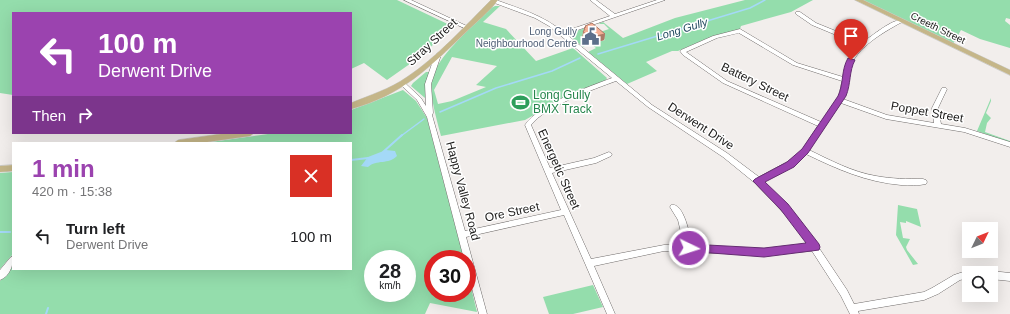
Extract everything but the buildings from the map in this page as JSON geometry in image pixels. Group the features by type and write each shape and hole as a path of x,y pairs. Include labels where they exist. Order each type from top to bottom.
{"main road":[{"name":"Stray Street","path":"352,106 403,84 438,55 494,0"},
{"name":"Creeth Street","path":"858,0 996,67 1010,72"},
{"path":"185,142 243,134"},
{"path":"0,169 12,168"}],"street":[{"path":"407,0 466,27"},
{"name":"Derwent Drive","path":"494,0 537,17 562,34 650,106 725,155 758,181 784,207 815,247 854,311"},
{"path":"594,0 614,16"},
{"path":"562,34 662,0"},
{"path":"798,13 814,24 865,45"},
{"path":"758,181 790,164 805,151 840,100 845,89 849,63 878,33 900,21"},
{"name":"Battery Street","path":"822,125 725,82 685,54 683,51 715,38 740,31 795,64 846,80"},
{"path":"430,117 428,84 438,55"},
{"name":"Energetic Street","path":"611,314 529,127 530,122 567,99 616,79"},
{"name":"Happy Valley Road","path":"403,84 420,99 430,117 483,314"},
{"path":"938,126 935,108 944,88"},
{"name":"Poppet Street","path":"840,100 886,117 965,130 1010,146"},
{"path":"805,151 846,170 872,179 896,183 923,182"},
{"path":"548,171 596,160 609,154"},
{"path":"674,207 682,219 689,248"},
{"name":"Ore Street","path":"462,235 566,212"},
{"path":"589,263 650,249 689,248 759,252 815,247"},
{"path":"0,276 12,261"},
{"path":"854,311 935,293 957,278 962,276"},
{"path":"998,276 1010,277"}],"green space":[{"path":"0,0 397,0 454,27 414,61 387,80 364,63 352,69 352,12 12,12 12,95 0,93"},
{"path":"745,0 813,0 791,12 741,26 740,29 711,37 678,51 672,51 646,62 657,71 627,84 588,52 596,48 591,44 605,40 597,33 609,29 604,24 598,24 603,22 623,38 675,18"},
{"path":"861,0 1010,0 1010,19 1006,18 1005,21 1010,25 1010,48 980,39 961,30 953,44"},
{"path":"500,6 483,22 506,29 536,61 573,48 607,78 605,81 564,98 525,120 441,136 433,102 432,79 443,58 479,18 491,8","holes":["452,57 497,66 476,85 486,87 452,101 438,104 434,90"]},
{"path":"593,26 597,33 582,38 587,42 583,43 585,46 583,47 570,36 573,32"},
{"path":"426,72 429,72 425,98 411,86"},
{"path":"403,90 416,101 427,118 462,250 424,250 424,302 475,302 477,312 430,303 425,314 0,314 0,281 12,267 12,270 352,270 352,142 210,142 268,134 352,134 352,110"},
{"path":"991,98 986,113 991,118 987,123 985,132 1010,141 1010,143 977,131"},
{"path":"12,172 12,255 0,269 0,173"},
{"path":"898,205 917,209 921,227 906,221 906,223 900,222 903,238 910,239 906,247 907,250 918,264 913,265 896,235"},
{"path":"593,285 603,307 573,314 549,314 543,297"}],"water":[{"path":"386,150 395,151 397,156 394,159 375,163 368,167 361,166 368,157"}],"waterway":[{"name":"Long Gully","path":"598,54 750,8 765,0"},
{"name":"Long Gully","path":"440,112 496,88 552,71 580,58"},
{"name":"Long Gully","path":"401,136 424,119"},
{"name":"Long Gully","path":"383,152 402,135"},
{"name":"Long Gully","path":"352,160 368,158"},
{"name":"Long Gully","path":"0,232 10,232"},
{"path":"46,314 48,308"}],"place":[{"name":"Long Gully Neighbourhood Centre","path":"590,37"},
{"name":"Long Gully BMX Track","path":"520,102"}],"route":[{"path":"689,248 744,252 779,252 815,247 798,223 758,181 790,164 802,155 842,96 846,86 847,66 851,60"}]}
